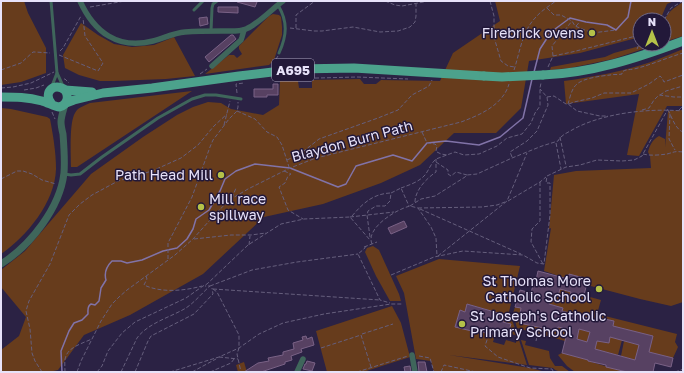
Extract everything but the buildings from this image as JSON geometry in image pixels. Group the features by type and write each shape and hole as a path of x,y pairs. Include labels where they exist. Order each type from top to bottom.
{"main road":[{"name":"A695","path":"23,94 51,106 59,107 65,103 80,98 103,93 297,69 354,68 502,77 544,75 594,69 636,58 683,41"},
{"name":"A695","path":"1,97 23,94 40,94 49,88 59,87 78,92 103,93"},
{"path":"49,88 48,97 51,106"},
{"path":"65,89 68,96 65,103"}],"street":[{"path":"80,1 99,30 118,40 132,43 146,42 185,32 244,30 254,25 280,3"},
{"path":"212,66 233,49 241,40 244,30"},
{"path":"58,121 65,103"},
{"path":"1,264 15,254 42,224 56,200 62,184 64,174 64,151 58,121 51,106"},
{"path":"411,355 415,372"},
{"path":"297,372 303,359"}],"lane":[{"path":"51,1 57,72 65,89"},
{"path":"194,10 203,1"},
{"path":"211,31 212,6 217,1"},
{"path":"279,53 283,44 286,27 280,3"},
{"path":"49,88 57,72"},
{"path":"64,174 80,174 128,138 158,118 198,97 210,95 241,99"}],"path":[{"path":"1,70 21,63 33,52 36,52 56,53 98,72 103,63 85,36 82,18 85,10 90,7 125,1"},
{"path":"296,28 296,15 315,1"},
{"path":"385,1 399,6 429,1"},
{"path":"490,1 494,16 494,38 501,61 508,66 515,67"},
{"path":"513,75 522,41 531,23 536,16 556,1"},
{"path":"669,12 671,8 683,1"},
{"path":"286,27 314,31 353,27 380,32 402,30 410,27 415,22 416,4"},
{"path":"547,7 554,15 561,15 572,21 575,26 592,33 616,30"},
{"path":"64,48 78,21"},
{"path":"544,75 553,56 552,46 572,21"},
{"path":"575,26 579,22"},
{"path":"553,56 632,37"},
{"path":"271,66 279,53"},
{"path":"568,104 571,93 576,85 591,78 610,74 620,75 624,70 641,68 683,54"},
{"path":"196,77 212,66"},
{"path":"1,88 13,87 31,82 57,72"},
{"path":"568,104 592,98 604,93 631,93 649,84 660,76 664,82 683,75"},
{"path":"276,79 314,77 413,79"},
{"path":"287,160 300,154 319,139 398,110 412,95 429,86 432,79"},
{"path":"168,260 169,240 192,197 210,146 236,111 238,105 236,84 248,82"},
{"name":"Blaydon Burn Path","path":"77,372 101,320 112,304 127,290 168,260 193,239 231,199 290,168 316,158 461,122 494,105 508,90 510,82"},
{"path":"640,111 649,108 654,100 666,91 683,86"},
{"path":"23,94 39,88 49,88"},
{"path":"97,372 102,366 108,351 122,333 135,322 186,298 207,284 248,246 281,224 304,219 350,217 368,200 383,193 391,193 422,178 430,169 434,160 442,156 455,152 464,155 479,154 497,146 507,138 522,134 531,123 540,106 540,88 547,97 548,105 537,131 527,141 510,152 512,158"},
{"path":"660,95 683,98"},
{"path":"547,97 554,96 568,104 577,112 600,116 612,116"},
{"path":"224,126 230,97"},
{"path":"51,106 53,114 58,121"},
{"path":"679,110 683,106"},
{"path":"668,109 675,125 683,132"},
{"path":"418,208 482,207 497,205 507,201 540,182 547,176 566,167 597,160 634,160 642,156 668,109"},
{"path":"436,162 448,170 448,174 451,176 456,172 467,175 477,174 512,158 556,142 560,137 577,128 602,118 640,111 668,109 683,111"},
{"path":"236,111 255,119 267,132 277,137 282,145 290,168"},
{"path":"42,372 32,353 30,329 26,310 29,301 50,264 69,215 92,195 118,182 152,171 180,158 198,145 214,126 227,114"},
{"path":"670,114 669,139 675,151"},
{"path":"422,132 427,143 435,144 437,146 437,152"},
{"path":"560,137 566,167"},
{"path":"556,142 562,170"},
{"path":"643,154 668,154 675,151 683,152"},
{"path":"437,152 448,155"},
{"path":"437,152 442,156"},
{"path":"437,256 507,201 527,152"},
{"path":"415,203 416,195 424,183 436,172 436,159"},
{"path":"1,179 23,171 57,185 58,180"},
{"path":"284,171 291,174 288,176 285,183 279,187 288,210 304,219"},
{"path":"370,240 370,237 377,227 386,218 395,212 426,198 435,196 465,178 467,175"},
{"path":"543,264 550,215 550,183 546,182 547,176"},
{"path":"540,182 540,221 532,229 531,242 543,264"},
{"path":"231,199 236,188"},
{"path":"401,188 410,206 418,208 543,264"},
{"path":"370,240 367,215 368,211 376,206 386,206 390,201 391,193"},
{"path":"418,208 436,238 437,256"},
{"path":"352,216 395,212"},
{"path":"350,217 372,244"},
{"path":"193,239 230,235 251,236 266,233"},
{"path":"248,246 251,236"},
{"path":"146,276 148,279 144,285 150,288 169,290 193,289 203,286 210,286 252,270 358,254 365,247 377,242"},
{"path":"392,275 437,256 463,250 523,256"},
{"path":"358,254 380,300"},
{"path":"210,286 217,292 239,335 239,348 237,354 241,372"},
{"path":"121,372 140,334 187,307 210,286"},
{"path":"212,289 380,300 391,304"},
{"path":"135,372 151,336 194,314 213,294 212,289"},
{"path":"192,372 239,348 259,334 283,323 324,314 391,304 402,304"},
{"path":"321,348 393,324"},
{"path":"536,341 539,328"},
{"path":"489,334 485,346 498,357 530,368 552,369 554,372"},
{"path":"361,335 371,367"},
{"path":"65,372 65,357 68,352 92,339"},
{"path":"357,372 411,355 430,358 434,372"},
{"path":"170,372 219,357 238,360"},
{"path":"210,372 231,362 234,359"},
{"path":"441,372 444,365 476,372"},
{"path":"675,372 682,369"}],"shaded area":[{"path":"1,1 24,1 28,13 46,48 46,73 21,82 1,85"},
{"path":"495,1 674,1 667,4 664,12 632,12 632,39 580,53 529,61 521,108 496,133 454,133 420,165 381,183 323,204 264,217 203,274 130,315 84,335 58,370 49,372 1,372 1,350 19,336 26,317 1,287 1,270 25,251 91,174 143,137 177,115 208,102 221,103 231,109 263,115 279,105 280,81 298,81 299,88 312,88 312,80 360,79 364,84 376,84 381,80 440,81 453,53 500,21"},
{"path":"683,2 683,36 672,39 672,12 669,12"},
{"path":"273,14 281,17 282,35 274,60 269,65 205,74 229,55 234,55 237,58 242,54 239,46 269,16"},
{"path":"81,23 114,44 132,47 154,45 174,37 195,76 166,79 100,81 79,75 65,68 63,55"},
{"path":"632,48 632,52 634,52 613,59 570,68 550,70 551,67 605,57"},
{"path":"683,49 683,106 667,106 639,156 627,155 639,94 566,104 564,81 597,76 630,68 651,62"},
{"path":"192,91 77,167 71,167 72,124 75,113 79,108 90,103"},
{"path":"1,108 47,117 50,119 55,150 56,169 51,194 38,217 30,228 11,247 1,254"},
{"path":"683,110 683,302 671,306 587,285 588,279 568,279 544,271 551,228 549,229 554,175 576,171 651,168 650,156 648,152 652,143 659,136 665,139 665,147 668,111"},
{"path":"373,246 379,250 401,301 390,301 376,276 365,252 367,248"},
{"name":"St Joseph's Catholic Primary School","path":"439,259 520,266 509,312 518,336 508,333 511,324 503,322 505,315 468,304 465,312 460,311 455,326 480,333 480,331 495,335 493,342 504,345 506,340 516,343 516,339 519,340 527,365 449,355 546,372 434,372 431,361 416,359 404,293 396,276"},
{"path":"560,287 566,289 565,291 571,292 570,295 578,297 579,294 601,300 597,314 677,334 675,342 678,347 673,358 641,350 642,346 650,348 653,336 613,326 614,321 601,318 600,321 562,311 563,308 549,304 551,294"},
{"path":"392,306 401,323 410,357 363,372 327,372 316,331"},
{"path":"515,307 521,308 520,314 543,328 557,331 558,327 568,329 565,341 517,328 513,313"},
{"path":"579,329 590,332 587,342 577,339"},
{"path":"599,334 600,341 608,343 610,337 622,340 618,355 595,349"},
{"path":"521,340 526,341 525,345 549,351 550,358 555,366 562,366 570,372 561,372 553,368 529,365"},
{"path":"624,341 639,345 635,360 621,356"},
{"path":"562,353 625,372 575,372 567,366 558,355"},
{"path":"244,362 247,372 238,372 236,365"}],"waterway":[{"path":"534,72 540,49 551,32 570,18 607,25 616,30 628,17 631,1"},
{"path":"62,372 61,351 69,331 74,323 82,320 88,314 89,306 91,304 95,305 99,301 101,288 106,280 106,270 110,263 112,261 127,263 142,260 163,251 177,248 187,239 193,229 196,219 209,210 225,179 236,171 255,164 290,168 338,187 346,184 356,166 393,155 412,161 427,143 446,141 479,145 500,137 523,118 532,79"}],"place":[{"name":"Firebrick ovens","path":"592,33"},
{"name":"Path Head Mill","path":"221,175"},
{"name":"Mill race spillway","path":"201,207"},
{"name":"St Thomas More Catholic School","path":"599,289"},
{"name":"St Joseph's Catholic Primary School","path":"462,324"}]}
